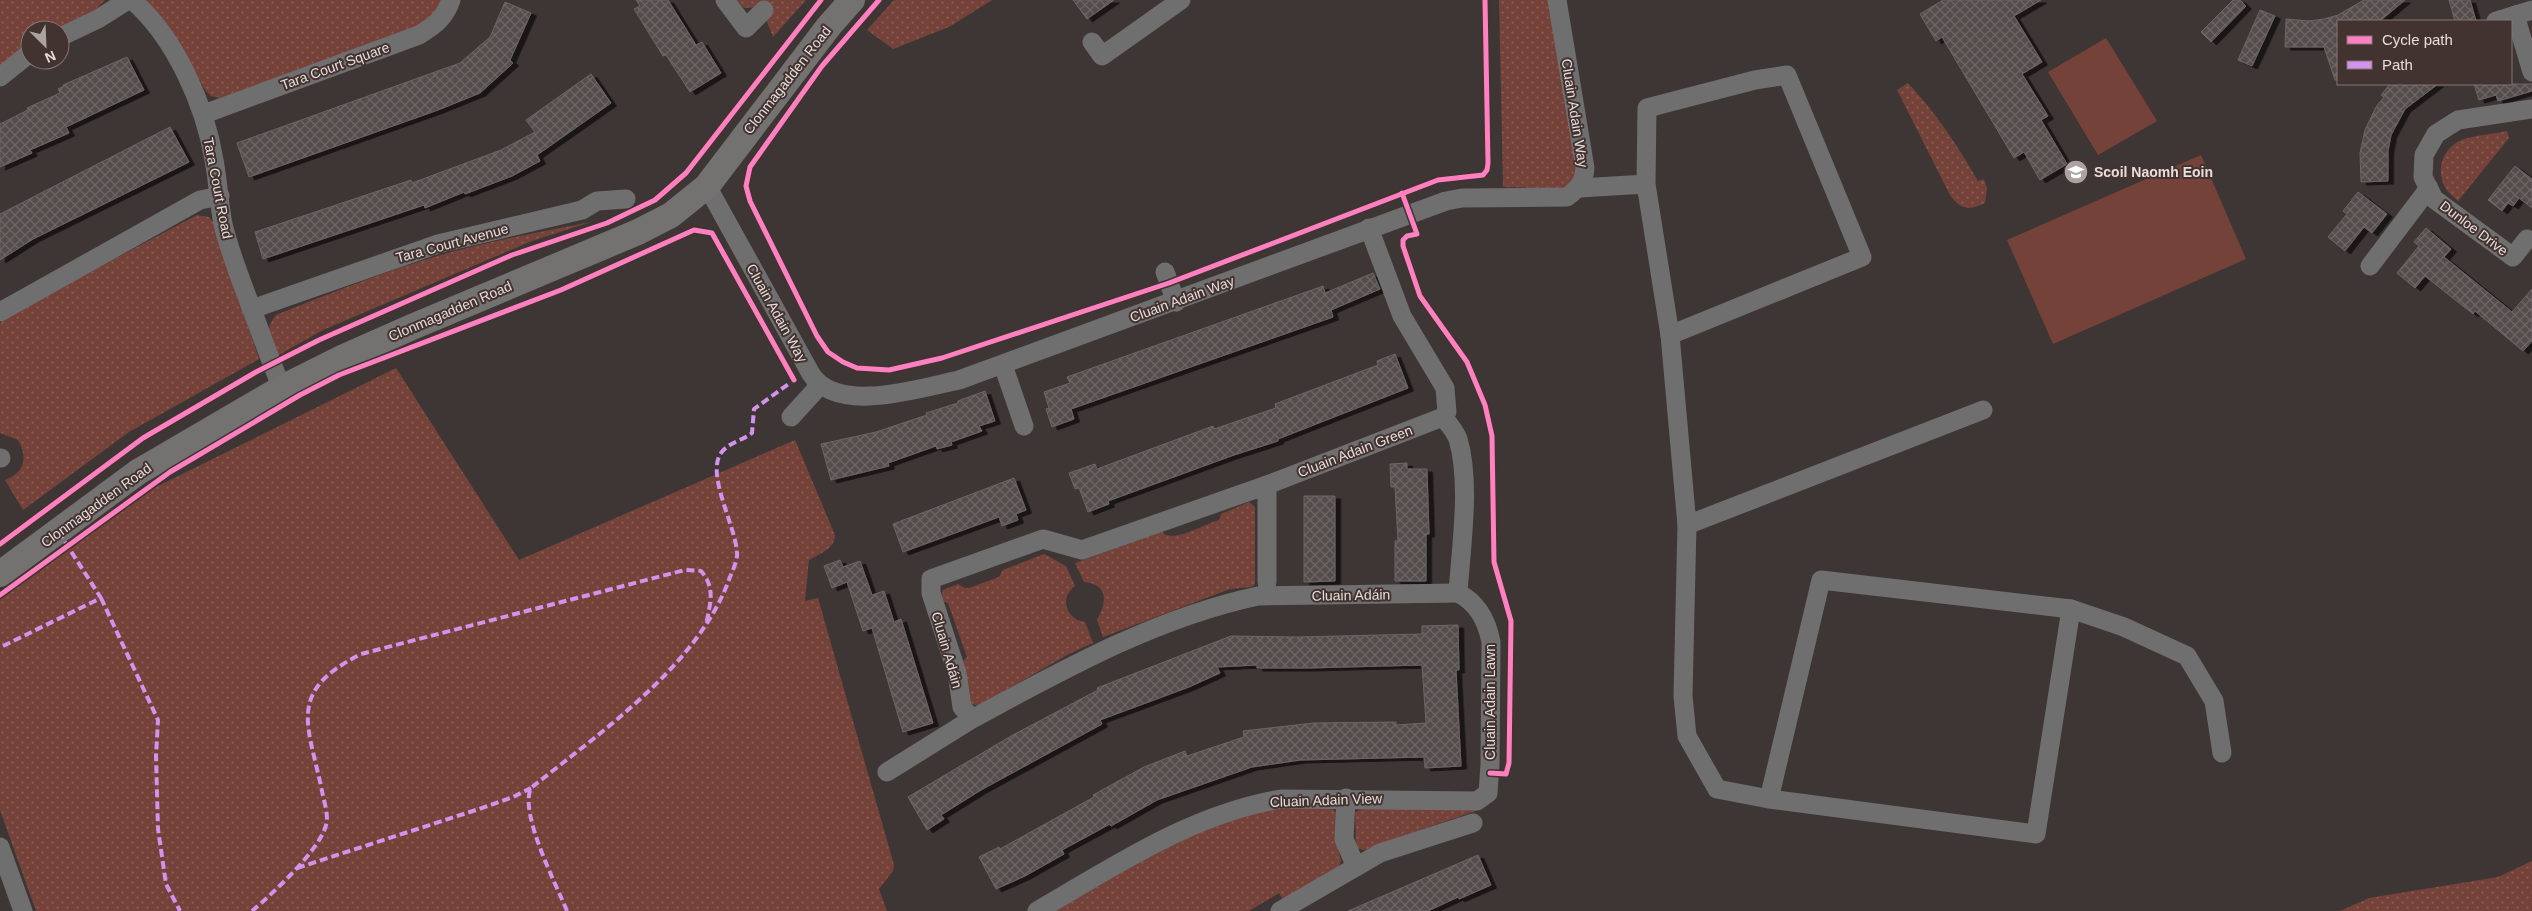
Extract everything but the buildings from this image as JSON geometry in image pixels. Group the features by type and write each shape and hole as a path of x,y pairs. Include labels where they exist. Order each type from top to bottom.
{"street":[{"path":"70,32 98,19 128,0"},
{"name":"Tara Court Road","path":"132,0 142,9 167,41 189,80 204,114 220,196 223,222 233,259 282,388"},
{"name":"Tara Court Square","path":"204,114 419,35 435,25 447,12 451,0"},
{"path":"725,0 746,28 764,10"},
{"name":"Clonmagadden Road","path":"0,574 138,472 282,388 395,334 638,232 671,216 707,186 829,26 852,0"},
{"path":"1092,42 1102,56 1181,0"},
{"name":"Cluain Adain Way","path":"707,186 811,374 820,385 846,396 898,393 959,380 1176,302 1446,201 1462,198 1553,199 1567,197 1579,188 1584,179 1586,168 1557,0"},
{"path":"2499,20 2523,13 2532,72"},
{"path":"0,77 20,61"},
{"path":"1670,335 1862,257 1787,75 1755,80 1647,108 1646,184 1670,335 1687,525 1683,696 1687,736 1717,789 1769,799 2036,834 2071,609"},
{"name":"Dunloe Drive","path":"2526,240 2513,257 2434,198 2423,177 2424,155 2436,134 2458,120 2532,109"},
{"path":"1579,188 1646,184"},
{"path":"2370,266 2429,188"},
{"path":"0,312 200,200 220,196"},
{"name":"Tara Court Avenue","path":"252,310 438,244 582,210 597,201 626,199"},
{"path":"1370,228 1402,316 1445,388 1447,412 1443,417 1457,437 1463,467 1463,515 1458,593"},
{"path":"1165,272 1176,302"},
{"path":"1003,365 1024,426"},
{"path":"791,416 820,385"},
{"path":"1687,525 1983,410"},
{"name":"Cluain Adain Green","path":"1266,485 1443,417"},
{"path":"1266,485 1267,582"},
{"name":"Cluain Adáin","path":"1266,485 1082,550 1043,539 931,578 931,593 957,673 962,707 972,719 1104,649 1230,602 1258,596 1458,593"},
{"path":"1769,799 1821,580 2071,609 2124,627 2187,656 2214,701 2222,754"},
{"name":"Cluain Adain Lawn","path":"1458,593 1471,600 1487,624 1491,642 1488,793"},
{"path":"887,772 972,719"},
{"name":"Cluain Adain View","path":"1037,911 1158,840 1182,829 1258,803 1281,799 1346,798 1477,801 1488,793"},
{"path":"1346,798 1344,839 1356,867"},
{"path":"1280,911 1380,853 1473,823"},
{"path":"0,847 23,911"}],"shaded area":[{"path":"0,0 105,0 93,12 70,23 70,20 20,20 20,50 0,66"},
{"path":"146,0 442,0 440,8 415,28 220,98 211,96 205,90 184,53"},
{"path":"737,0 806,0 773,37 761,7 744,8"},
{"path":"894,0 992,0 949,27 893,49 867,30"},
{"path":"1499,0 1551,0 1580,172 1567,189 1503,187"},
{"path":"2106,38 2157,121 2098,155 2048,72"},
{"path":"1908,83 1946,130 1978,181 1984,179 1987,188 1985,203 1970,208 1961,206 1953,200 1897,90"},
{"path":"2507,131 2509,138 2458,201 2447,191 2442,180 2441,165 2447,152 2457,142 2464,139"},
{"path":"2201,155 2246,259 2053,344 2007,240"},
{"path":"197,215 209,217 214,223 259,359 129,432 23,510 5,480 21,469 24,458 18,440 0,433 0,323 13,313"},
{"path":"591,222 532,241 323,330 277,356 270,339 270,326 276,315 372,278 446,253"},
{"path":"396,368 519,560 795,440 835,535 829,547 809,560 805,601 818,598 894,865 893,871 879,889 887,911 36,911 0,810 0,599 156,487"},
{"path":"1249,502 1255,507 1255,584 1252,587 1230,589 1103,637 1097,620 1104,596 1098,587 1084,582 1075,563 1158,533 1162,532 1173,536 1181,535 1219,520 1221,514"},
{"path":"1044,554 1066,566 1075,586 1067,596 1067,607 1073,617 1085,622 1093,643 1069,654 978,706 969,703 962,662 967,657 948,603 941,601 943,590 958,584 969,588 999,577 1003,570"},
{"path":"1331,807 1337,814 1335,835 1341,861 1339,867 1283,900 1279,893 1249,911 1054,911 1178,840 1212,827 1267,809"},
{"path":"1367,807 1475,807 1476,811 1364,850 1356,847 1355,812"},
{"path":"2532,861 2532,911 2340,911 2369,898 2498,877"}],"marked path":[{"path":"567,911 534,831 530,814 529,799 531,788 646,694 696,639 715,609 737,555 735,541 719,486 717,462 724,449 752,433 754,409 794,380"},
{"path":"3,646 101,598 58,531"},
{"path":"252,911 283,883 305,859 315,847 326,825 327,813 308,728 308,711 312,696 321,682 337,668 361,654 685,570 701,571 709,584 711,596 706,625"},
{"path":"101,598 158,720 156,756 158,829 166,884 180,911"},
{"path":"297,868 479,809 513,797 531,788"}],"cycle path":[{"path":"0,544 143,438 256,372 319,340 512,255 607,223 655,200 686,173 821,0"},
{"path":"879,0 822,66 750,167 746,186 750,201 817,336 828,352 843,362 857,368 889,370 942,358 1169,283 1438,180 1483,175 1487,170 1488,163 1485,0"},
{"path":"1402,193 1417,234 1407,236 1403,240 1403,246 1420,296 1467,362 1485,405 1492,436 1494,562 1511,621 1509,763 1506,774 1490,773"},
{"path":"0,595 170,472 300,395 339,375 561,290 694,230 712,233 794,380"}],"place":[{"name":"Scoil Naomh Eoin","path":"2076,172"}]}
